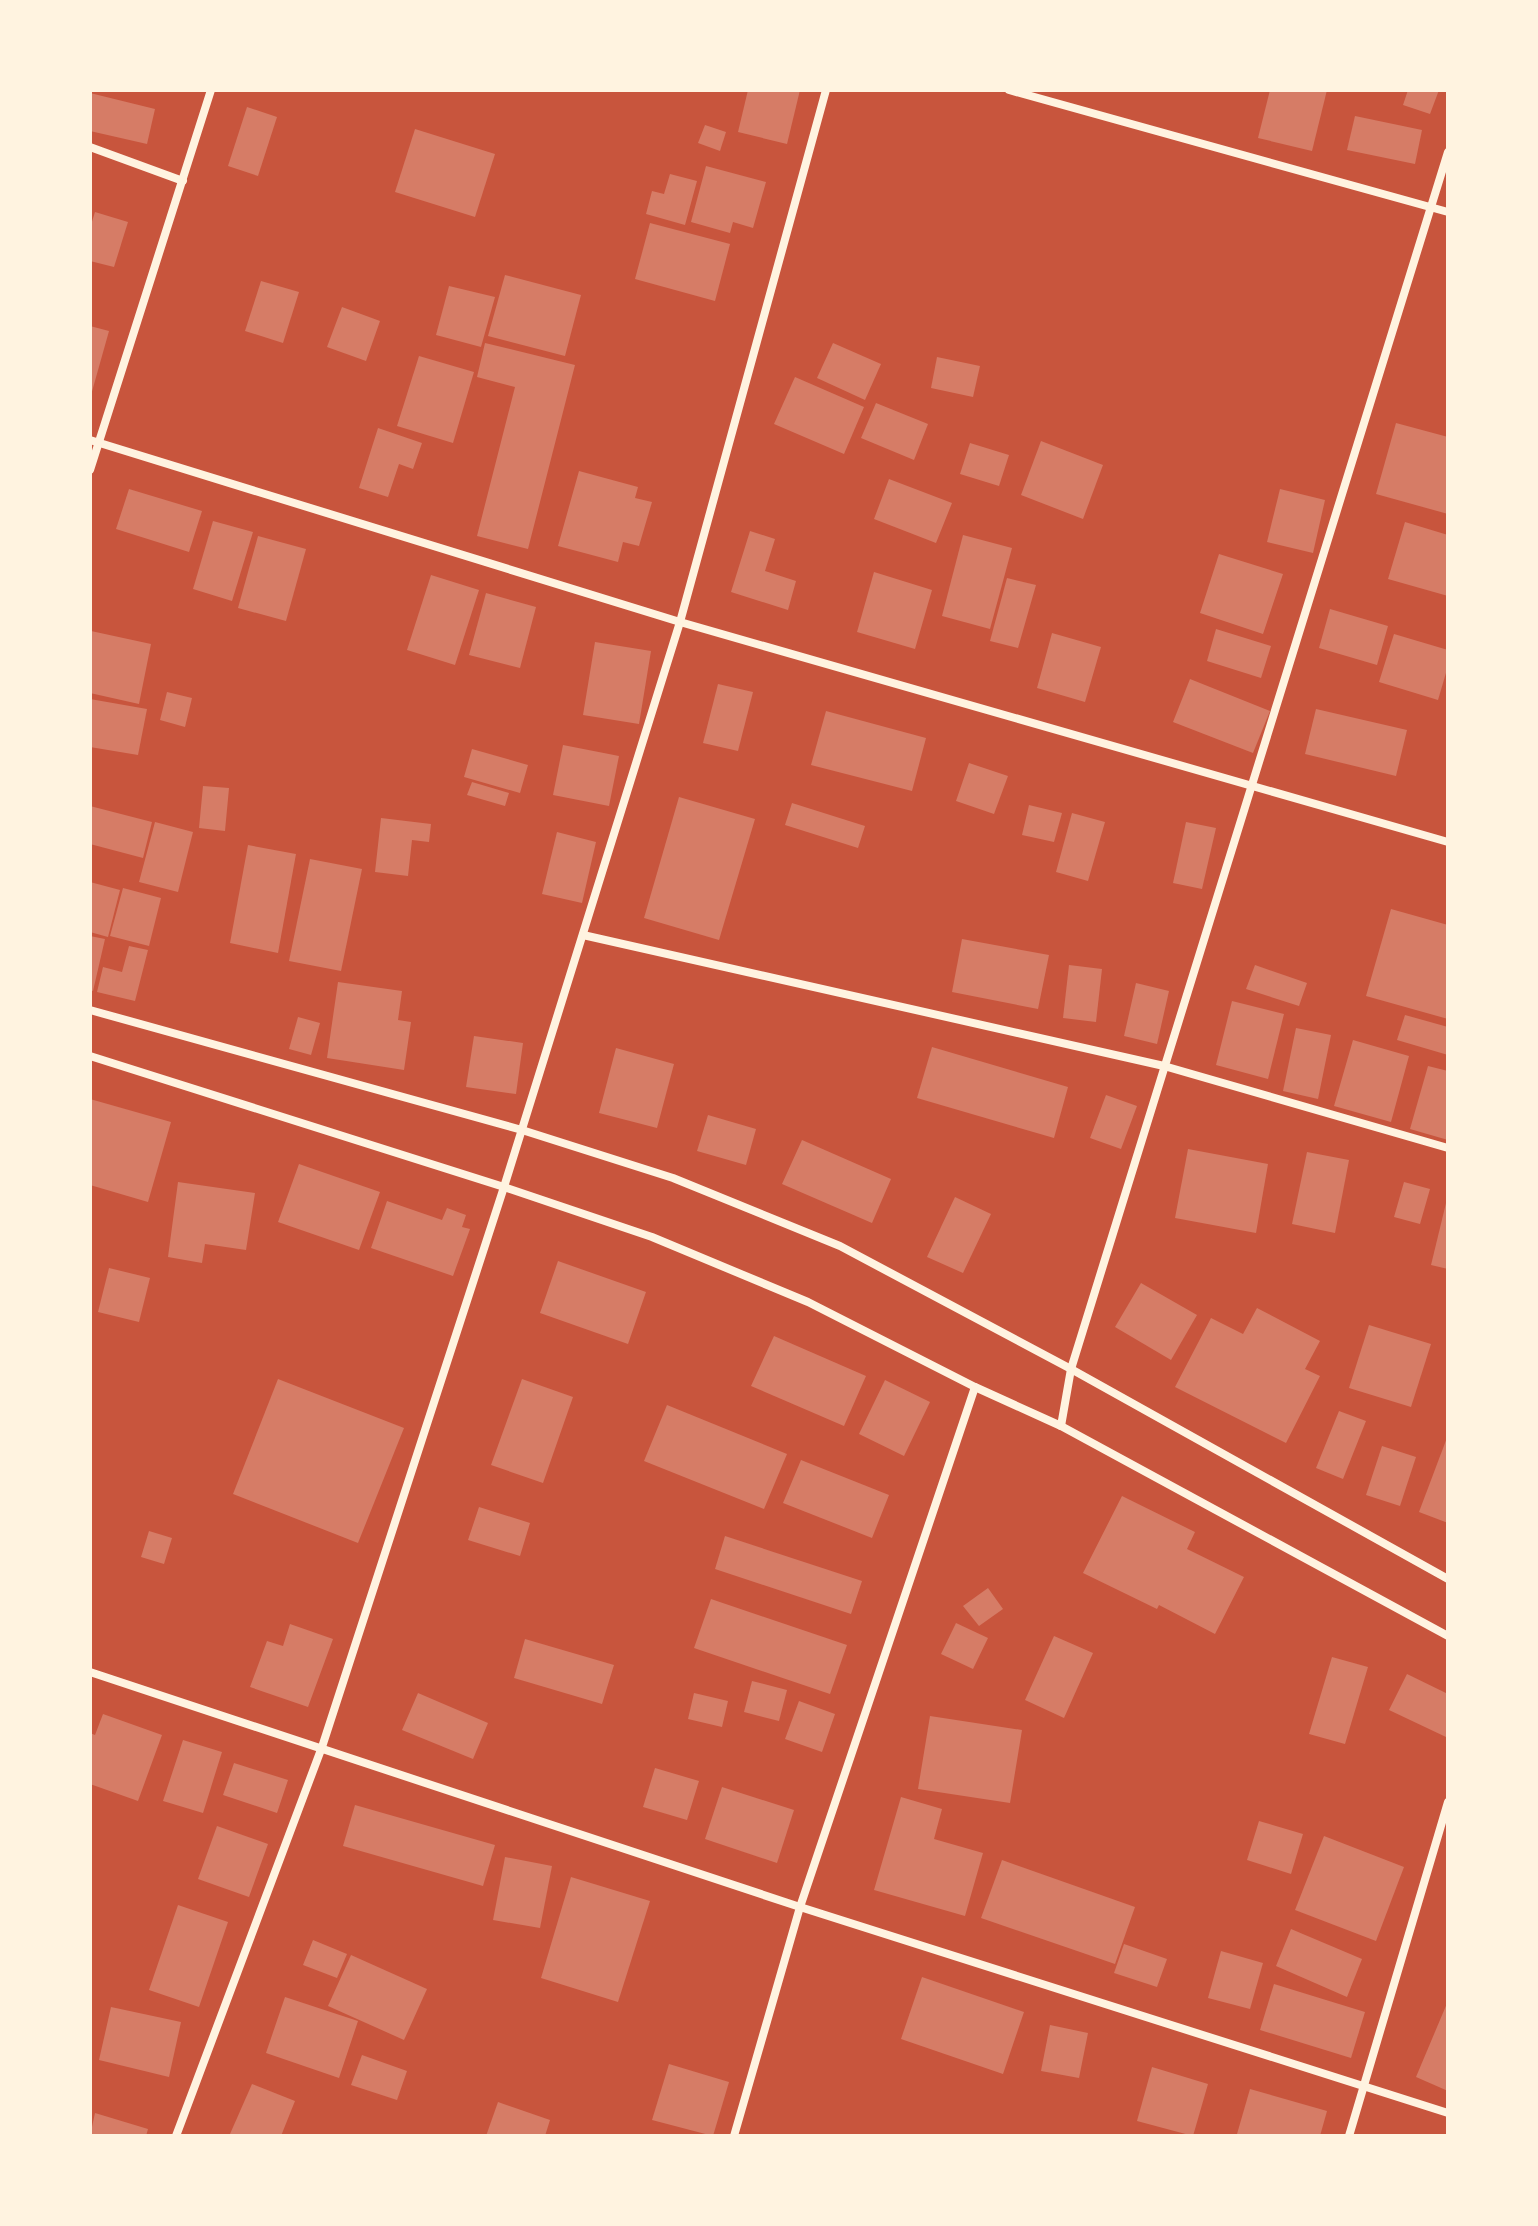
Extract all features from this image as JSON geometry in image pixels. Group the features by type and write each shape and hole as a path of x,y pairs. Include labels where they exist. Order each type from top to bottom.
{"street":[{"path":"90,470 94,441 211,90"},
{"path":"176,2136 322,1747 504,1187 680,622 826,90"},
{"path":"1009,90 1448,212"},
{"path":"90,147 183,181"},
{"path":"1061,1426 1071,1369 1448,152"},
{"path":"94,441 680,622 1448,842"},
{"path":"583,935 1164,1066 1448,1148"},
{"path":"90,1010 522,1130 673,1178 840,1246 1071,1369 1448,1579"},
{"path":"90,1056 652,1237 808,1302 975,1387 1061,1426 1448,1636"},
{"path":"734,2136 800,1907 975,1387"},
{"path":"90,1672 800,1907 1448,2113"},
{"path":"1349,2136 1448,1802"}],"building":[{"path":"748,90 800,90 787,144 738,132"},
{"path":"1270,90 1327,90 1312,151 1258,138"},
{"path":"1408,90 1439,90 1430,114 1403,105"},
{"path":"90,93 155,109 147,144 90,131"},
{"path":"247,107 277,117 258,176 228,166"},
{"path":"1355,116 1422,130 1415,164 1347,150"},
{"path":"705,125 726,132 720,151 698,143"},
{"path":"415,129 495,154 475,217 395,192"},
{"path":"706,166 766,182 753,228 733,222 730,233 691,222"},
{"path":"670,174 697,181 685,225 646,214 652,191 664,194"},
{"path":"95,212 128,222 114,267 90,261 90,228"},
{"path":"650,223 730,244 715,301 635,279"},
{"path":"505,275 581,295 565,356 488,336"},
{"path":"261,281 299,292 283,343 245,331"},
{"path":"449,286 495,297 481,347 436,335"},
{"path":"342,307 380,321 366,361 327,347"},
{"path":"90,326 109,331 91,395 90,395"},
{"path":"485,343 575,365 528,549 477,536 515,387 477,377"},
{"path":"833,343 881,364 865,400 817,378"},
{"path":"419,356 474,372 453,443 397,426"},
{"path":"937,357 980,366 973,397 931,388"},
{"path":"795,377 864,407 844,454 774,424"},
{"path":"876,403 928,424 914,460 861,438"},
{"path":"1396,423 1448,437 1448,514 1376,494"},
{"path":"378,428 422,443 413,469 399,464 388,497 359,488"},
{"path":"1041,441 1103,465 1083,519 1021,495"},
{"path":"970,443 1009,455 999,486 960,474"},
{"path":"579,471 638,487 635,498 652,502 639,546 623,542 618,562 558,546"},
{"path":"889,479 952,503 936,543 874,519"},
{"path":"129,489 202,511 189,552 116,529"},
{"path":"1280,489 1325,500 1313,553 1267,542"},
{"path":"213,521 253,532 232,601 193,589"},
{"path":"1405,522 1448,535 1448,596 1388,579"},
{"path":"750,531 775,539 765,571 796,581 788,610 731,592"},
{"path":"963,535 1012,548 990,629 942,616"},
{"path":"258,536 306,549 286,621 238,608"},
{"path":"1219,554 1283,574 1263,634 1200,613"},
{"path":"874,572 932,590 915,649 857,632"},
{"path":"431,575 479,590 455,665 407,650"},
{"path":"1007,578 1036,585 1018,648 990,641"},
{"path":"486,593 536,607 520,668 469,655"},
{"path":"1330,609 1388,626 1377,665 1319,648"},
{"path":"1216,629 1271,646 1261,678 1207,661"},
{"path":"91,631 151,644 139,704 90,693"},
{"path":"1052,633 1101,647 1085,702 1037,688"},
{"path":"1394,634 1448,650 1448,666 1438,700 1379,682"},
{"path":"595,642 651,651 639,724 583,715"},
{"path":"1190,679 1270,711 1253,753 1173,722"},
{"path":"718,684 753,692 738,751 703,743"},
{"path":"167,692 192,698 185,727 160,720"},
{"path":"90,699 147,709 138,755 90,747"},
{"path":"1316,709 1407,730 1396,776 1305,754"},
{"path":"826,711 926,738 912,791 811,765"},
{"path":"563,745 619,756 609,806 553,795"},
{"path":"472,749 528,765 520,793 464,777"},
{"path":"969,763 1008,776 994,814 956,801"},
{"path":"472,782 509,793 505,806 467,795"},
{"path":"203,786 229,788 225,831 199,828"},
{"path":"679,797 755,819 719,940 644,918"},
{"path":"792,803 865,826 858,848 785,825"},
{"path":"1029,805 1062,813 1054,842 1022,835"},
{"path":"90,806 152,822 143,858 90,844"},
{"path":"1072,813 1105,822 1088,881 1056,872"},
{"path":"381,818 431,824 429,842 412,840 408,876 375,872"},
{"path":"155,822 193,832 178,892 139,882"},
{"path":"1186,822 1216,828 1202,889 1173,883"},
{"path":"557,832 596,842 582,903 542,894"},
{"path":"248,845 296,854 278,953 230,943"},
{"path":"310,859 362,869 341,971 289,961"},
{"path":"90,882 120,890 108,937 90,932"},
{"path":"123,888 161,898 149,946 110,936"},
{"path":"1391,909 1448,925 1448,1019 1366,996"},
{"path":"90,936 105,939 93,991 90,990"},
{"path":"962,939 1049,955 1038,1009 952,992"},
{"path":"129,946 148,950 135,1001 97,992 103,967 122,972"},
{"path":"1069,965 1102,969 1096,1022 1063,1018"},
{"path":"1255,965 1307,983 1299,1006 1246,989"},
{"path":"338,982 402,991 398,1020 411,1022 404,1070 327,1058"},
{"path":"1136,983 1169,991 1157,1044 1124,1036"},
{"path":"1232,1001 1284,1014 1268,1079 1216,1065"},
{"path":"1405,1015 1448,1027 1448,1055 1397,1040"},
{"path":"298,1017 320,1023 311,1055 289,1049"},
{"path":"1296,1028 1331,1035 1318,1099 1283,1091"},
{"path":"474,1036 523,1043 516,1094 466,1087"},
{"path":"1353,1040 1409,1056 1391,1122 1334,1106"},
{"path":"932,1047 1068,1087 1054,1138 917,1098"},
{"path":"616,1048 674,1064 657,1128 599,1113"},
{"path":"1428,1066 1448,1071 1448,1140 1410,1129"},
{"path":"1106,1095 1137,1106 1121,1149 1090,1138"},
{"path":"90,1099 171,1122 148,1202 90,1185"},
{"path":"708,1115 756,1129 746,1165 697,1151"},
{"path":"802,1140 891,1179 872,1223 782,1184"},
{"path":"1188,1149 1268,1164 1256,1233 1175,1218"},
{"path":"1307,1152 1349,1160 1335,1233 1292,1224"},
{"path":"299,1164 380,1192 359,1250 278,1222"},
{"path":"178,1182 255,1193 246,1250 205,1244 202,1263 168,1257"},
{"path":"1404,1182 1430,1189 1420,1224 1394,1217"},
{"path":"955,1197 991,1214 963,1273 927,1257"},
{"path":"1448,1200 1448,1269 1431,1265"},
{"path":"387,1201 442,1220 447,1208 466,1215 462,1227 470,1229 453,1276 371,1248"},
{"path":"558,1261 646,1292 628,1344 540,1313"},
{"path":"109,1268 150,1278 139,1322 98,1312"},
{"path":"1141,1283 1197,1315 1171,1360 1115,1327"},
{"path":"1257,1308 1320,1341 1305,1369 1320,1376 1286,1443 1175,1387 1211,1318 1243,1334"},
{"path":"1369,1325 1431,1344 1411,1407 1349,1388"},
{"path":"774,1336 866,1376 844,1426 751,1386"},
{"path":"278,1379 404,1428 358,1543 233,1494"},
{"path":"522,1379 573,1397 543,1483 491,1465"},
{"path":"885,1380 930,1402 904,1456 859,1434"},
{"path":"667,1405 787,1454 764,1509 644,1461"},
{"path":"1339,1411 1366,1421 1343,1479 1316,1468"},
{"path":"1448,1435 1448,1523 1419,1512"},
{"path":"1382,1446 1416,1457 1400,1506 1366,1495"},
{"path":"801,1460 889,1495 872,1538 783,1503"},
{"path":"1122,1496 1195,1532 1187,1549 1244,1577 1215,1634 1159,1605 1157,1609 1083,1573"},
{"path":"479,1507 530,1523 520,1556 468,1540"},
{"path":"149,1531 172,1538 164,1564 141,1557"},
{"path":"725,1536 862,1581 851,1614 715,1569"},
{"path":"988,1588 1003,1609 979,1626 963,1606"},
{"path":"711,1599 847,1645 830,1694 694,1648"},
{"path":"956,1623 988,1638 973,1669 941,1654"},
{"path":"290,1624 333,1639 308,1707 250,1687 267,1641 283,1646"},
{"path":"1054,1636 1093,1653 1064,1718 1025,1700"},
{"path":"525,1639 614,1665 602,1704 514,1678"},
{"path":"1332,1657 1368,1667 1345,1744 1309,1734"},
{"path":"1407,1674 1448,1694 1446,1737 1389,1710"},
{"path":"752,1681 787,1690 779,1721 744,1712"},
{"path":"418,1693 488,1723 473,1759 402,1730"},
{"path":"694,1693 728,1701 722,1727 688,1719"},
{"path":"799,1701 835,1714 822,1752 785,1739"},
{"path":"103,1714 162,1735 138,1801 90,1784 90,1733 95,1735"},
{"path":"930,1716 1022,1730 1010,1803 918,1789"},
{"path":"183,1740 222,1752 203,1813 163,1801"},
{"path":"234,1763 288,1780 277,1813 223,1795"},
{"path":"655,1768 699,1781 687,1820 643,1807"},
{"path":"722,1787 794,1810 777,1863 705,1839"},
{"path":"901,1797 942,1809 934,1839 983,1853 965,1916 874,1890"},
{"path":"355,1805 495,1845 483,1886 343,1846"},
{"path":"1259,1821 1303,1834 1291,1874 1247,1860"},
{"path":"217,1826 268,1844 249,1897 198,1879"},
{"path":"1324,1836 1404,1867 1376,1941 1295,1910"},
{"path":"505,1857 552,1866 540,1928 493,1920"},
{"path":"1002,1860 1135,1907 1115,1964 981,1918"},
{"path":"571,1877 650,1901 618,2002 541,1978"},
{"path":"178,1905 228,1922 199,2007 149,1990"},
{"path":"1291,1929 1362,1959 1347,1997 1276,1966"},
{"path":"313,1940 347,1954 337,1978 303,1965"},
{"path":"1124,1944 1167,1959 1157,1987 1114,1973"},
{"path":"1221,1951 1263,1963 1250,2009 1208,1998"},
{"path":"351,1955 427,1989 404,2040 328,2006"},
{"path":"922,1977 1024,2012 1003,2074 901,2039"},
{"path":"1274,1984 1365,2012 1351,2058 1260,2030"},
{"path":"285,1997 358,2021 339,2078 266,2053"},
{"path":"1448,2001 1448,2091 1416,2077"},
{"path":"111,2007 181,2022 169,2077 99,2060"},
{"path":"1050,2025 1088,2033 1079,2078 1041,2071"},
{"path":"362,2055 407,2071 397,2100 351,2085"},
{"path":"669,2064 729,2082 713,2136 652,2120"},
{"path":"1152,2067 1208,2084 1193,2136 1137,2121"},
{"path":"252,2084 295,2101 281,2136 230,2134"},
{"path":"1250,2089 1327,2111 1320,2136 1237,2134"},
{"path":"498,2102 550,2120 545,2136 486,2136"},
{"path":"95,2113 148,2129 146,2136 90,2136"}]}
